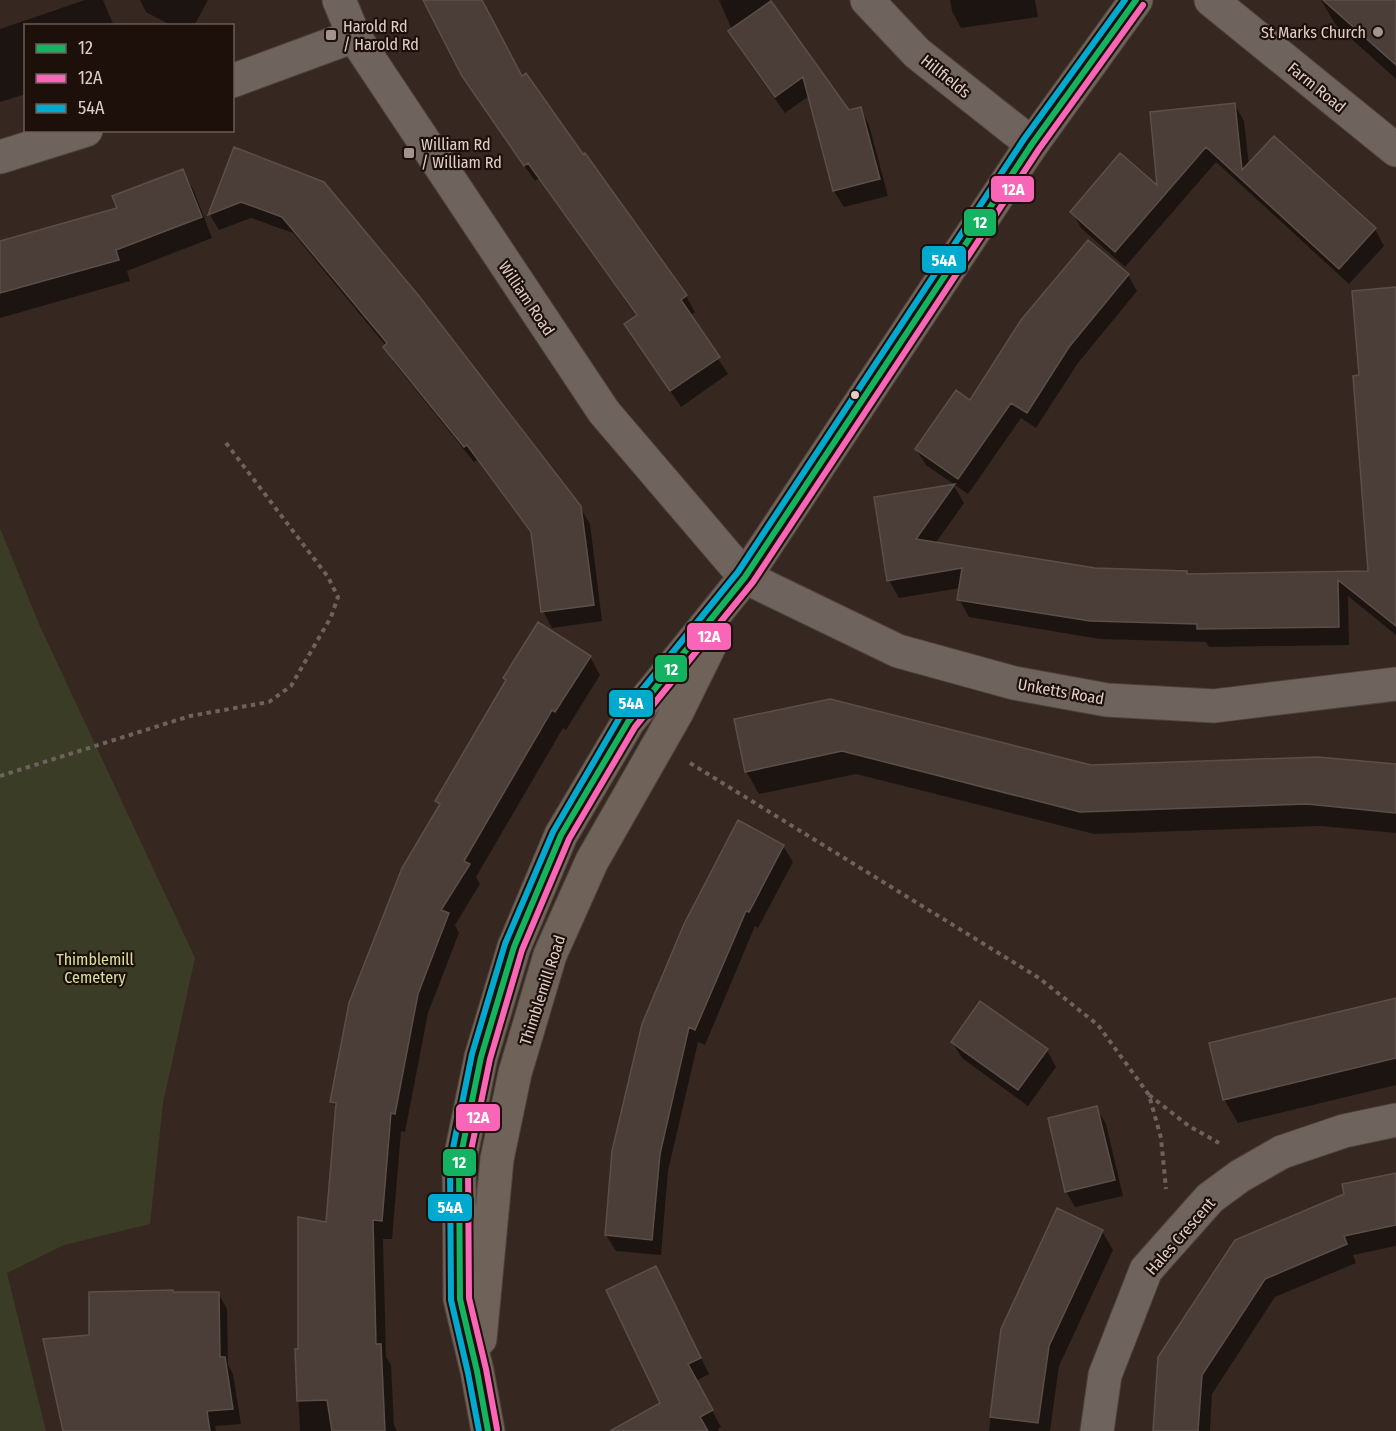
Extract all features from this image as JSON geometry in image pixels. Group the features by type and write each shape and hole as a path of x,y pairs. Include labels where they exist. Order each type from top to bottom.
{"main road":[{"name":"Thimblemill Road","path":"488,1431 477,1371 497,1159 515,1073 550,955 592,861 677,712 745,577 1032,144 1136,0"}],"street":[{"name":"William Road","path":"339,0 354,36 604,412 745,577"},
{"name":"Hillfields","path":"867,0 917,53 1032,144"},
{"name":"Farm Road","path":"1211,0 1396,150"},
{"path":"234,80 354,36"},
{"path":"0,158 80,132"},
{"name":"Unketts Road","path":"745,577 898,651 1014,683 1107,700 1214,706 1396,684"},
{"name":"Hales Crescent","path":"1097,1431 1105,1375 1146,1270 1210,1198 1240,1176 1282,1152 1344,1131 1396,1120"}],"path":[{"path":"0,776 190,716 269,702 291,686 331,617 338,597 328,577 226,443"},
{"path":"687,761 1039,978 1098,1025 1149,1095 1189,1126 1226,1147 1282,1152"},
{"path":"1149,1095 1161,1138 1166,1192"}],"green space":[{"name":"Thimblemill Cemetery","path":"0,528 39,624 195,958 163,1103 150,1224 64,1245 7,1273 46,1431 0,1431"}],"building":[{"path":"423,0 482,0 522,76 526,73 687,295 681,300 720,357 670,391 624,324 637,315 528,163 524,166 462,76"},
{"name":"St Marks Church","path":"1323,0 1396,0 1396,65"},
{"path":"771,1 849,110 861,107 880,179 833,191 803,77 775,97 728,31"},
{"path":"1235,103 1242,170 1274,136 1376,228 1339,269 1206,147 1115,252 1070,212 1120,153 1157,185 1150,112"},
{"path":"234,147 324,182 419,296 581,506 594,605 541,612 531,532 467,445 464,447 383,347 387,343 282,217 241,202 208,215"},
{"path":"183,169 202,217 116,250 119,260 0,293 0,241 117,208 112,196"},
{"path":"1088,240 1129,274 1069,347 1027,413 1011,403 958,479 915,449 956,390 970,400 1021,320"},
{"path":"1396,287 1396,626 1338,580 1339,627 1197,629 1197,624 1090,621 957,600 962,568 887,581 874,497 955,484 916,539 1095,568 1187,571 1187,574 1368,571 1353,376 1359,375 1352,291"},
{"path":"538,622 591,656 555,712 552,710 464,861 470,864 441,910 449,913 418,994 395,1114 391,1113 382,1221 373,1220 376,1344 381,1344 385,1431 332,1431 327,1400 297,1401 295,1349 298,1349 298,1217 326,1222 336,1103 330,1102 349,1003 402,868 440,804 435,801 506,680 503,678"},
{"path":"830,699 1091,765 1318,757 1396,764 1396,813 1307,804 1080,812 842,751 745,772 734,719"},
{"path":"738,820 784,845 749,912 746,911 695,1030 689,1027 660,1154 652,1240 605,1235 612,1151 642,1024 684,924"},
{"path":"1396,998 1396,1058 1223,1100 1209,1043"},
{"path":"980,1001 1048,1049 1018,1090 951,1042"},
{"path":"1097,1106 1115,1180 1065,1192 1048,1118"},
{"path":"1396,1173 1396,1225 1344,1236 1347,1244 1265,1279 1202,1375 1198,1431 1153,1431 1158,1357 1235,1240 1344,1194 1342,1184"},
{"path":"1057,1208 1103,1230 1049,1346 1038,1423 990,1417 1001,1329"},
{"path":"656,1266 701,1358 688,1364 713,1410 700,1417 708,1431 610,1431 660,1403 606,1290"},
{"path":"173,1290 173,1292 219,1292 220,1357 225,1357 233,1409 207,1411 210,1431 63,1431 43,1339 89,1335 89,1292"}],"transit line":[{"name":"54A","path":"479,1431 451,1300 450,1163 472,1054 505,944 553,832 620,717 738,572 1024,139 1125,0"},
{"name":"12","path":"488,1431 460,1299 459,1164 481,1057 514,947 561,835 628,722 745,577 1032,144 1136,0"},
{"name":"12A","path":"497,1429 469,1298 468,1165 490,1059 522,950 569,839 635,727 753,582 1039,149 1143,5"}],"place":[{"name":"St Marks Church","path":"1378,32"},
{"name":"Harold Rd / Harold Rd","path":"331,35"},
{"name":"William Rd / William Rd","path":"409,153"}]}
